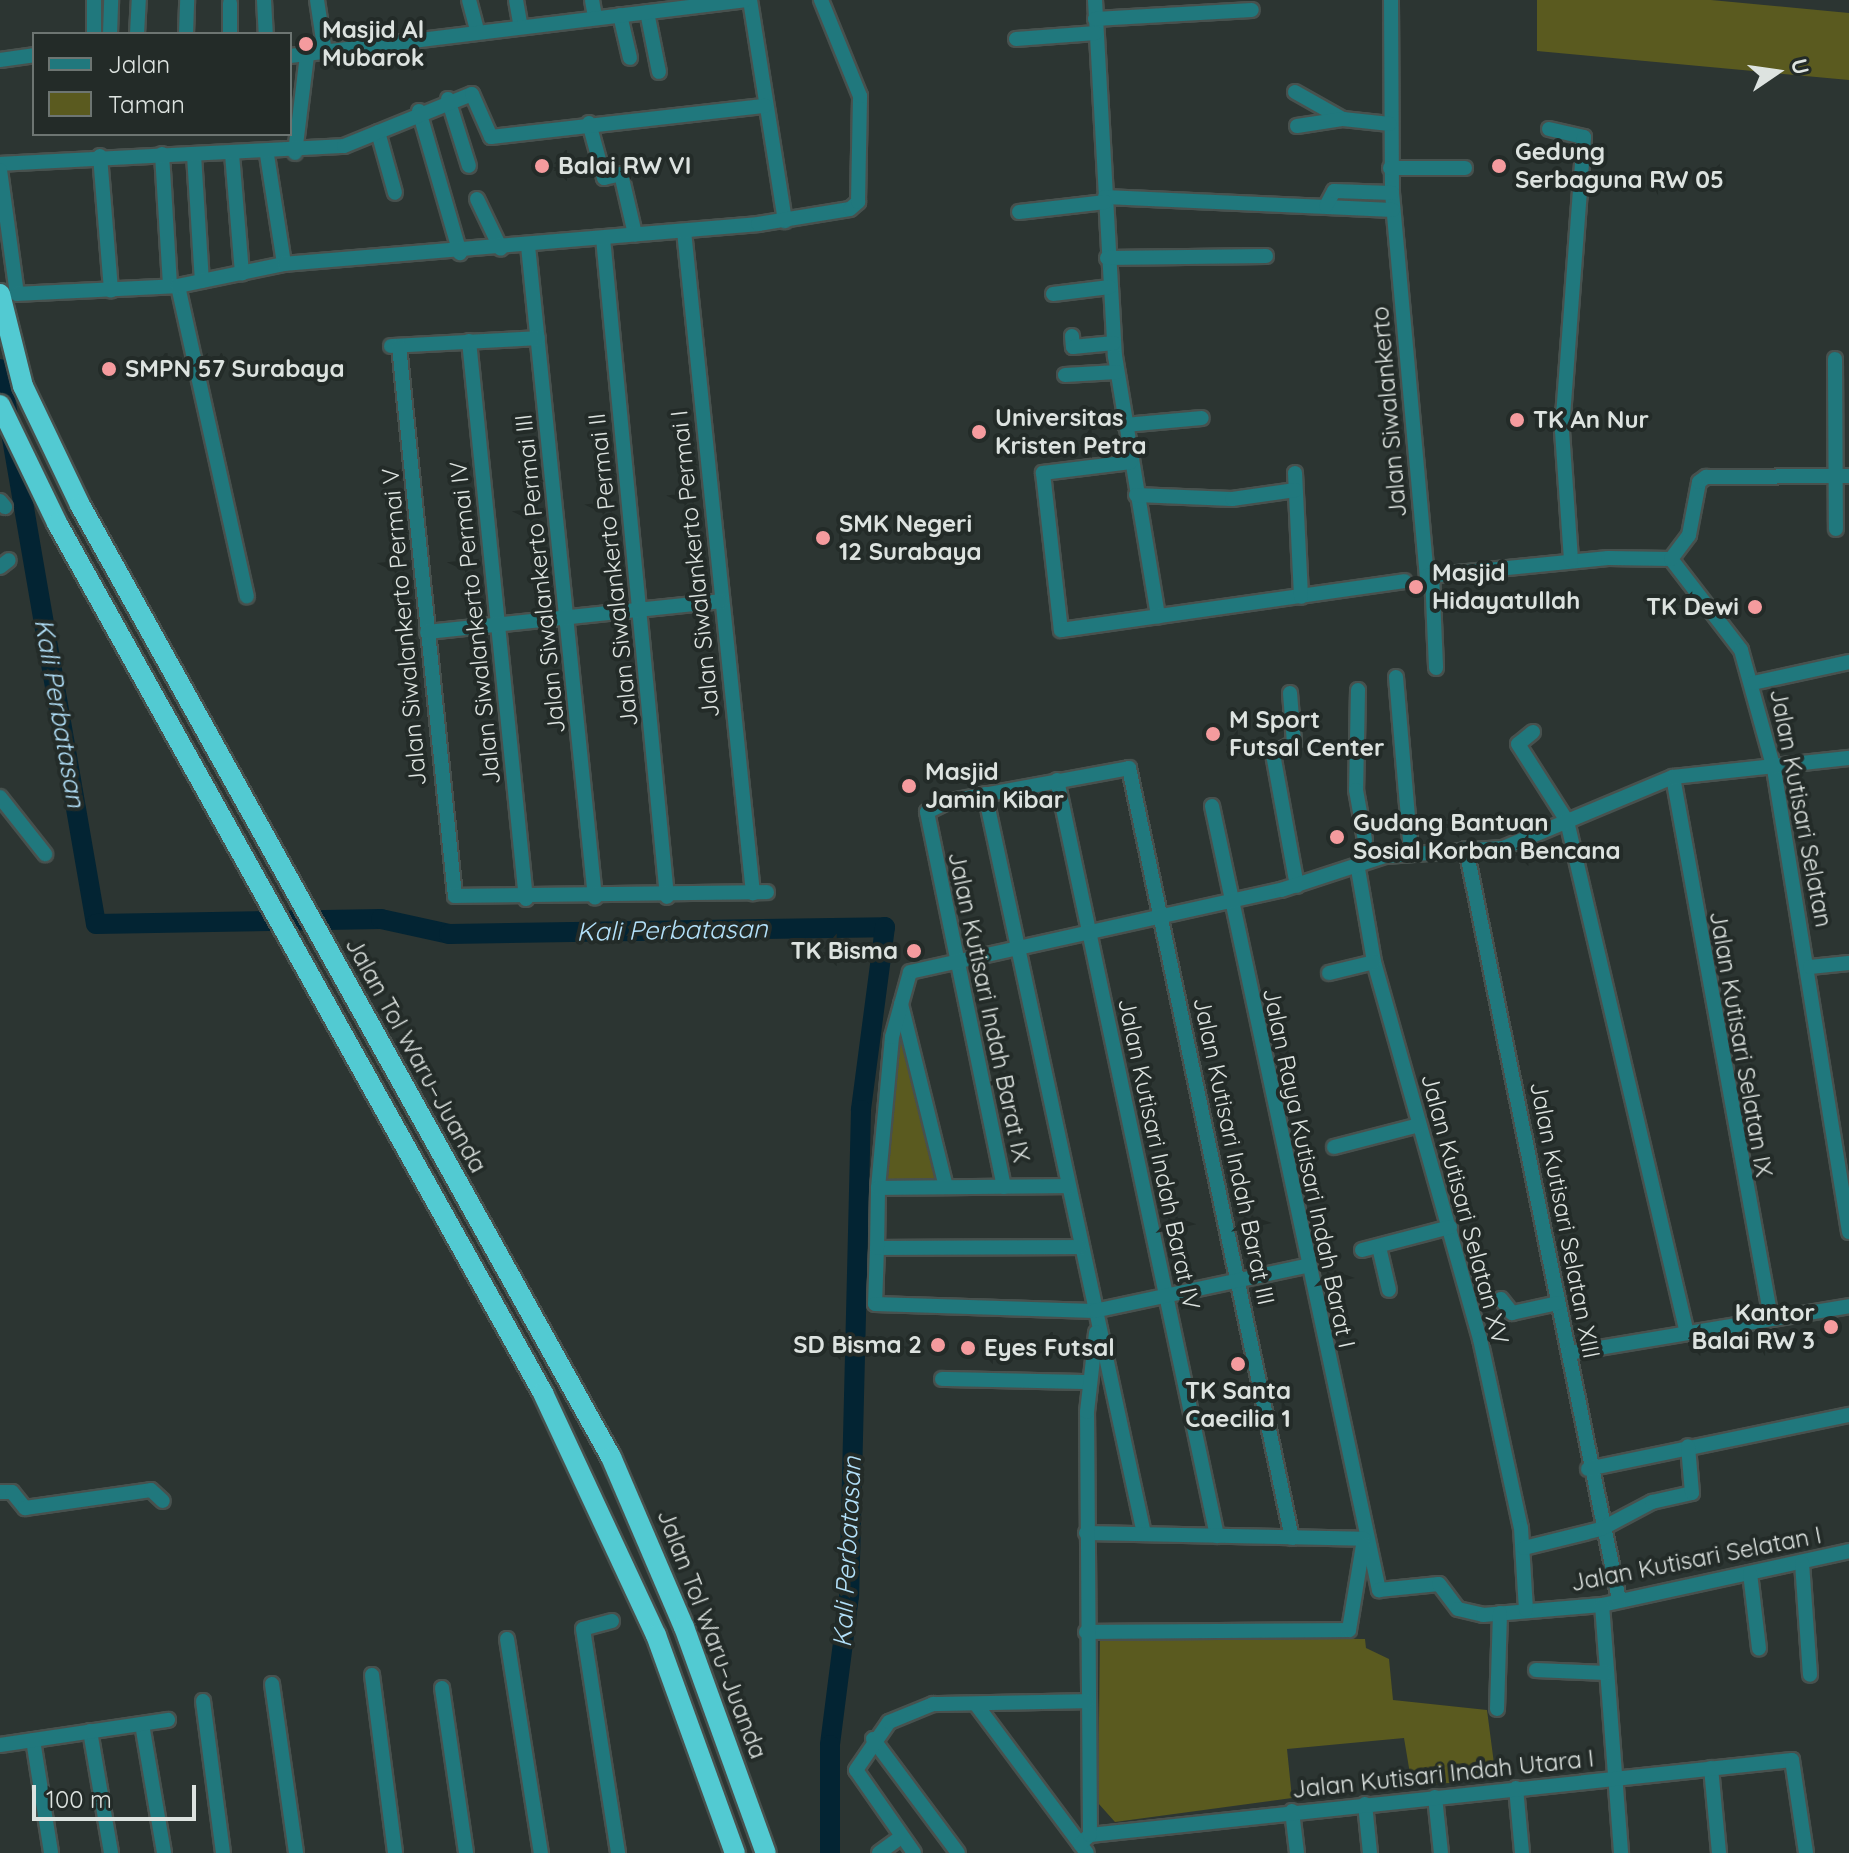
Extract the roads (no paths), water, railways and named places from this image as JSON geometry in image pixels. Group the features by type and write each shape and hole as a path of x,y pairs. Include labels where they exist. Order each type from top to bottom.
{"highway":[{"name":"Jalan Tol Waru–Juanda","path":"0,294 23,386 80,505 611,1457 684,1627 766,1853"},
{"path":"0,405 57,523 543,1393 656,1635 735,1853"}],"street":[{"path":"94,0 94,32"},
{"path":"110,32 111,0"},
{"path":"137,32 139,0"},
{"path":"186,32 187,0"},
{"path":"264,0 266,32"},
{"path":"317,0 325,53"},
{"path":"469,0 477,30"},
{"path":"516,0 520,22"},
{"path":"592,0 595,17"},
{"path":"292,56 520,22 620,15 640,8 744,0 785,221"},
{"path":"765,106 589,123 491,137 474,95 448,99 378,132 295,153 100,156 0,167 14,291 30,298 174,286 284,264 460,253 785,221 842,212 858,202 860,96 821,0"},
{"path":"1095,0 1114,343 1136,495 1158,616"},
{"name":"Jalan Siwalankerto","path":"1391,0 1390,168 1430,576 1436,668"},
{"path":"230,3 230,32"},
{"path":"640,8 659,72"},
{"path":"1016,39 1096,26 1252,10"},
{"path":"620,15 630,58"},
{"path":"0,60 32,55"},
{"path":"295,153 307,55"},
{"path":"1295,92 1343,119"},
{"path":"448,99 469,166"},
{"path":"419,111 460,253"},
{"path":"1297,126 1343,119 1390,124"},
{"path":"589,123 604,178 621,174 635,234"},
{"path":"1549,129 1584,137 1562,476 1571,561"},
{"path":"378,132 395,193"},
{"path":"162,154 174,286 247,596"},
{"path":"232,154 242,274"},
{"path":"194,155 202,281"},
{"path":"267,155 284,264"},
{"path":"100,156 111,291"},
{"path":"1390,168 1465,168"},
{"path":"1326,206 1334,191 1392,193"},
{"path":"477,199 501,249"},
{"path":"1019,212 1105,200 1393,210"},
{"name":"Jalan Siwalankerto Permai I","path":"667,897 760,893 720,601 684,231"},
{"name":"Jalan Siwalankerto Permai II","path":"603,238 667,897"},
{"name":"Jalan Siwalankerto Permai III","path":"528,246 595,898"},
{"path":"1107,258 1266,256"},
{"path":"1053,294 1110,287"},
{"path":"1072,336 1073,347 1114,343"},
{"path":"469,341 538,338"},
{"name":"Jalan Siwalankerto Permai V","path":"469,341 395,346 452,889 461,900 526,899"},
{"name":"Jalan Siwalankerto Permai IV","path":"469,341 526,899"},
{"path":"1835,359 1842,476 1836,529"},
{"path":"1065,375 1117,372"},
{"path":"1125,425 1202,418"},
{"path":"1131,462 1042,474 1060,628 1301,597 1430,576 1571,561 1671,559 1689,535 1702,479 1842,476"},
{"path":"1295,473 1301,597"},
{"path":"1136,495 1219,500 1295,490"},
{"name":"Jalan Kutisari Selatan","path":"1671,559 1741,650 1753,683 1774,769 1810,967 1849,1232"},
{"path":"427,632 720,601"},
{"path":"1753,683 1849,662"},
{"path":"1396,677 1411,852"},
{"name":"Jalan Kutisari Selatan XV","path":"1358,690 1356,790 1374,962 1450,1227 1524,1548 1526,1610"},
{"path":"1290,693 1294,743 1273,754 1297,886"},
{"path":"1533,732 1518,744 1567,821 1686,1329"},
{"path":"1306,1266 1166,1296 1095,1318 881,1309 875,1302 878,1188 900,1000 908,973 955,960 1297,886 1365,854 1503,848 1673,777 1774,769 1849,758"},
{"name":"Jalan Kutisari Indah Barat IX","path":"1004,1187 927,812 985,794 1057,780 1125,768 1132,773"},
{"name":"Jalan Kutisari Indah Barat III","path":"1132,773 1292,1538"},
{"name":"Jalan Kutisari Selatan IX","path":"1673,777 1771,1318"},
{"name":"Jalan Kutisari Indah Barat IV","path":"1057,780 1217,1536"},
{"path":"985,794 1095,1318 1144,1534"},
{"path":"0,797 45,854"},
{"name":"Jalan Raya Kutisari Indah Barat I","path":"1212,806 1364,1539"},
{"name":"Jalan Kutisari Selatan XIII","path":"1466,849 1569,1353 1588,1469 1619,1600"},
{"path":"526,899 667,897"},
{"path":"1329,973 1374,962"},
{"path":"1810,967 1849,963"},
{"path":"900,1000 946,1187"},
{"path":"1334,1147 1419,1125"},
{"path":"878,1188 1067,1186"},
{"path":"1362,1250 1450,1227"},
{"path":"877,1248 1080,1247"},
{"path":"1379,1247 1389,1290"},
{"path":"1501,1299 1512,1313 1558,1303"},
{"path":"1569,1353 1686,1329 1849,1306"},
{"path":"1086,1844 1088,1382 1095,1318"},
{"path":"942,1379 1088,1382"},
{"path":"1588,1469 1849,1415"},
{"path":"1524,1548 1601,1529 1652,1502 1692,1493 1688,1446"},
{"path":"0,1492 12,1492 25,1508 151,1490 163,1501"},
{"path":"1086,1533 1364,1539 1352,1629 1086,1632"},
{"name":"Jalan Kutisari Selatan I","path":"1364,1539 1381,1591 1439,1584 1465,1612 1500,1613 1602,1605 1849,1551"},
{"path":"1802,1563 1810,1675"},
{"path":"1750,1573 1759,1648"},
{"path":"1602,1605 1612,1778 1621,1853"},
{"path":"1497,1709 1500,1613"},
{"path":"612,1621 583,1629 618,1853"},
{"path":"507,1639 541,1853"},
{"path":"1536,1670 1606,1673"},
{"path":"372,1675 395,1853"},
{"path":"272,1684 296,1853"},
{"path":"442,1688 466,1853"},
{"path":"203,1701 223,1853"},
{"path":"914,1853 856,1770 873,1739 908,1710 1087,1701"},
{"path":"978,1707 1086,1844"},
{"path":"0,1745 168,1720"},
{"path":"142,1724 164,1853"},
{"path":"90,1731 111,1853"},
{"path":"873,1739 958,1853"},
{"path":"33,1740 51,1853"},
{"name":"Jalan Kutisari Indah Utara I","path":"1086,1844 1292,1811 1792,1760 1798,1766 1806,1853"},
{"path":"1711,1768 1719,1853"},
{"path":"1516,1788 1522,1853"},
{"path":"1435,1797 1441,1853"},
{"path":"1365,1804 1370,1853"},
{"path":"1292,1811 1297,1853"},
{"path":"879,1853 901,1837"}],"waterway":[{"name":"Kali Perbatasan","path":"0,369 96,924 381,919 449,934 885,927 861,1110 849,1596 830,1745 830,1853"}],"place":[{"name":"Masjid Al Mubarok","path":"306,44"},
{"name":"Balai RW VI","path":"542,166"},
{"name":"Gedung Serbaguna RW 05","path":"1499,166"},
{"name":"SMPN 57 Surabaya","path":"109,369"},
{"name":"TK An Nur","path":"1517,420"},
{"name":"Universitas Kristen Petra","path":"979,432"},
{"name":"SMK Negeri 12 Surabaya","path":"823,538"},
{"name":"Masjid Hidayatullah","path":"1416,587"},
{"name":"TK Dewi","path":"1755,607"},
{"name":"M Sport Futsal Center","path":"1213,734"},
{"name":"Masjid Jamin Kibar","path":"909,786"},
{"name":"Gudang Bantuan Sosial Korban Bencana","path":"1337,837"},
{"name":"TK Bisma","path":"914,951"},
{"name":"Kantor Balai RW 3","path":"1831,1327"},
{"name":"SD Bisma 2","path":"938,1345"},
{"name":"Eyes Futsal","path":"968,1348"},
{"name":"TK Santa Caecilia 1","path":"1238,1364"}]}
